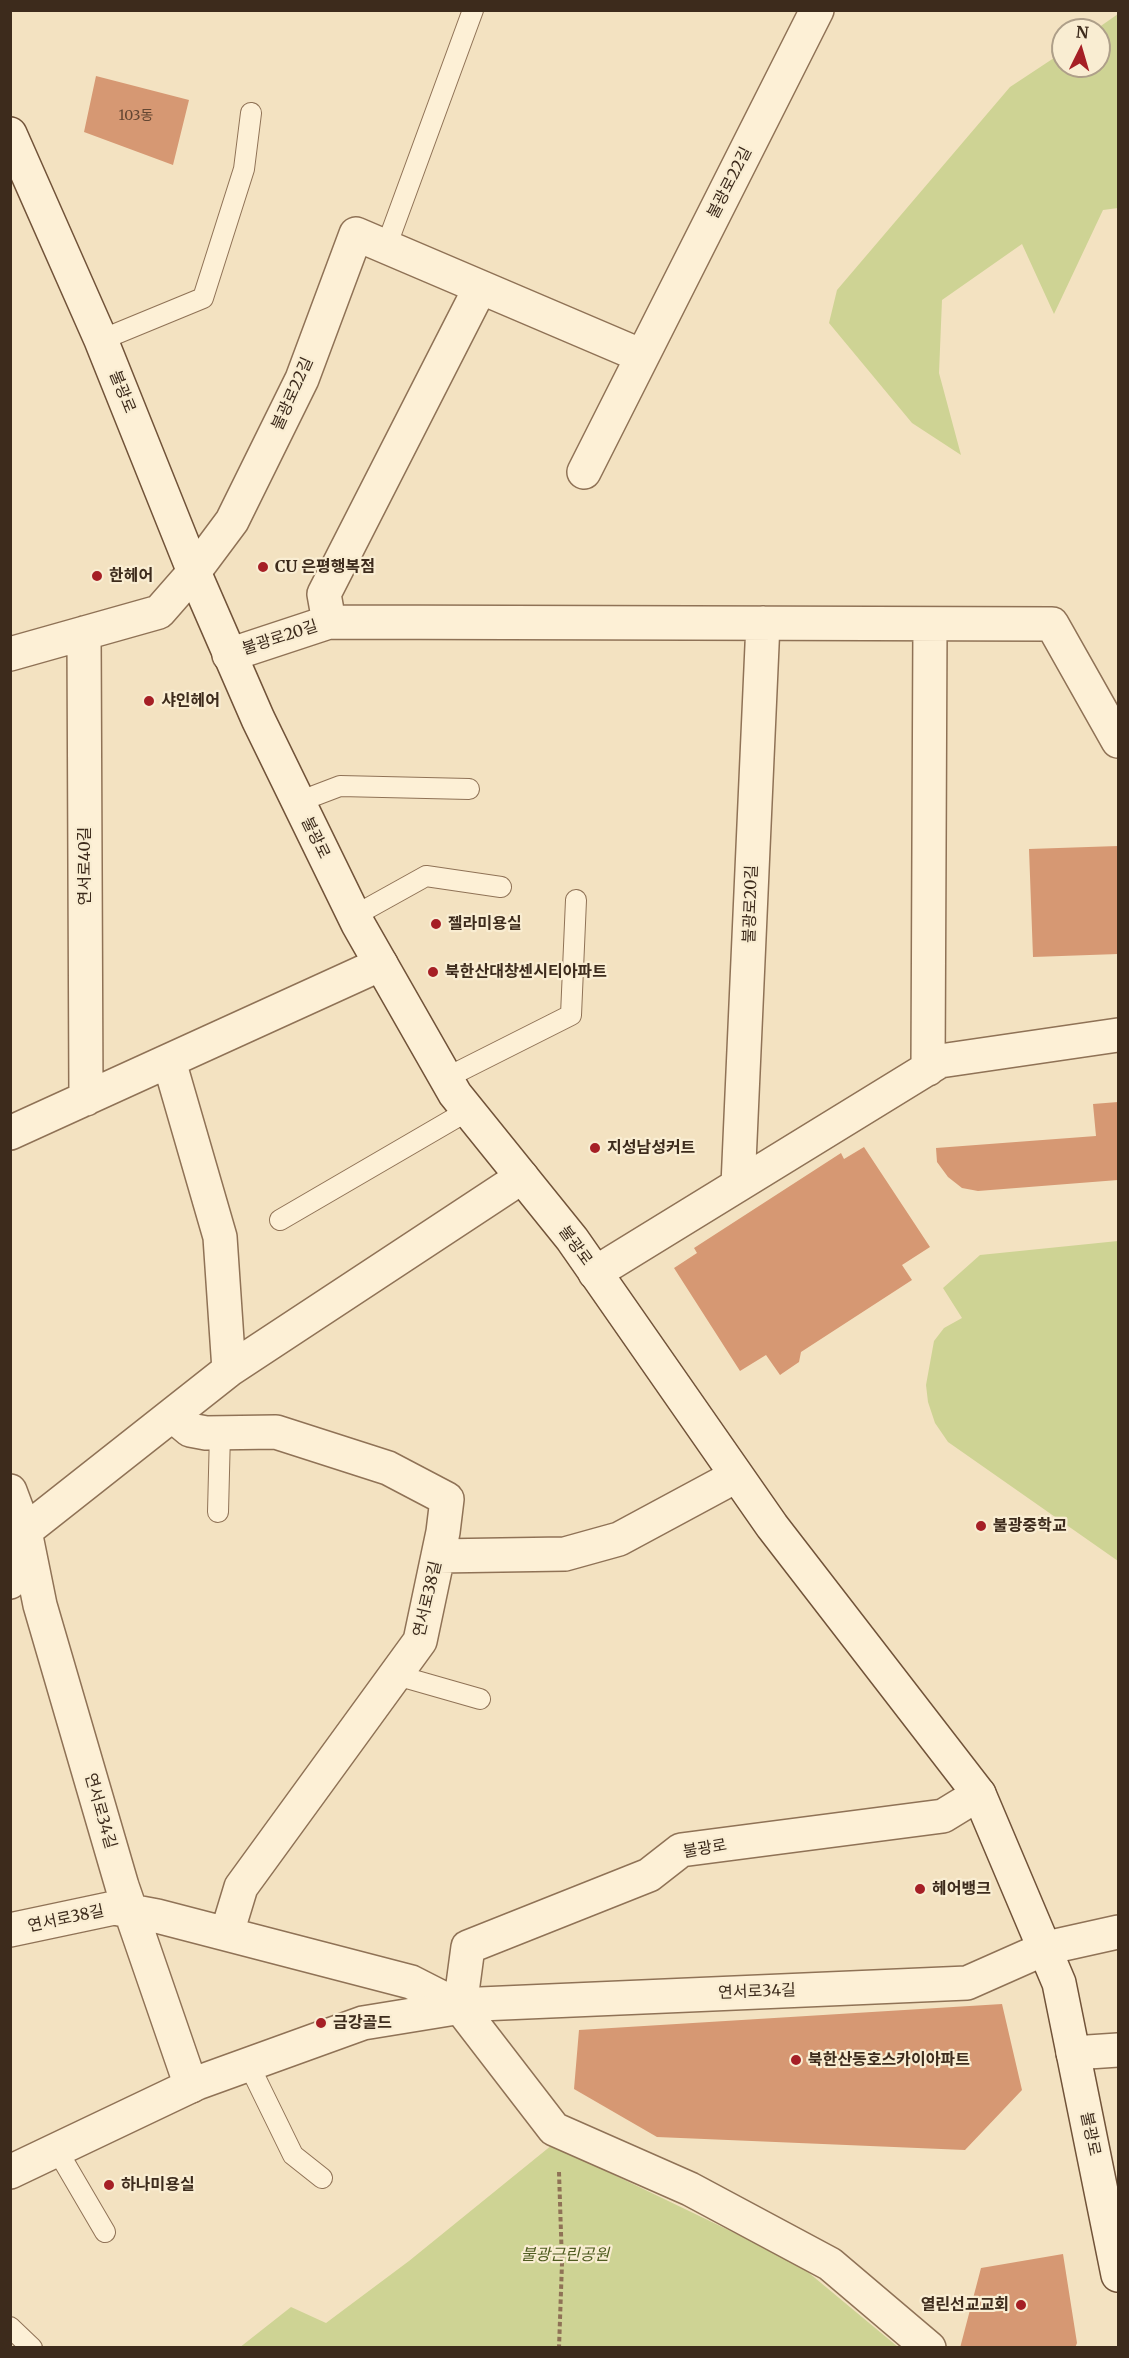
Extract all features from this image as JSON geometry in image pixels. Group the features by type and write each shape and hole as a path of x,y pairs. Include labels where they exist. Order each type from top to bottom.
{"street":[{"name":"불광로22길","path":"584,472 817,10"},
{"name":"불광로","path":"10,134 101,340 194,572 230,655 354,916 446,1078 595,1273 779,1536 979,1794 1059,1983 1073,2053 1110,2188 1119,2275"},
{"name":"불광로22길","path":"194,572 232,522 302,379 356,234 642,356"},
{"path":"329,622 324,594 480,288"},
{"path":"10,654 159,612 194,572"},
{"name":"불광로20길","path":"230,655 329,622 1052,624 1119,741"},
{"name":"불광로20길","path":"738,1185 763,623"},
{"path":"928,1069 930,624"},
{"name":"연서로40길","path":"84,633 86,1100"},
{"path":"10,1133 381,964"},
{"path":"595,1273 940,1061 1119,1035"},
{"path":"169,1061 220,1237 229,1370"},
{"path":"10,1582 25,1531 172,1414 229,1370 522,1177"},
{"name":"연서로38길","path":"172,1414 190,1430 220,1433 276,1432 388,1468 447,1499 438,1556 420,1641 241,1887 226,1933"},
{"path":"438,1556 566,1554 619,1539 736,1476"},
{"path":"10,1491 25,1531"},
{"name":"연서로34길","path":"25,1531 40,1605 132,1911 191,2086"},
{"name":"불광로","path":"460,2007 468,1947 649,1875 681,1850 943,1816 979,1794"},
{"name":"연서로38길","path":"10,1930 114,1908 132,1911 226,1933 411,1982 460,2007"},
{"name":"연서로34길","path":"12,2167 57,2150 191,2086 363,2023 460,2007 967,1983 1046,1948 1119,1932"},
{"path":"460,2007 559,2131 690,2189 830,2264 929,2348"},
{"path":"1073,2053 1119,2050"}],"lane":[{"path":"386,247 473,10"},
{"path":"101,340 203,298 244,169 251,113"},
{"path":"298,802 340,786 469,789"},
{"path":"354,916 426,876 501,887"},
{"path":"446,1078 571,1015 576,900"},
{"path":"280,1220 469,1110"},
{"path":"218,1512 220,1433"},
{"path":"396,1675 480,1699"},
{"path":"249,2065 293,2156 322,2178"},
{"path":"57,2150 105,2232"},
{"path":"10,2326 32,2348"}],"path":[{"path":"559,2131 562,2263 559,2348"}],"green space":[{"path":"1118,14 1118,208 1103,210 1054,314 1022,244 942,300 939,373 961,455 912,423 829,323 837,290 1010,87 1051,60 1051,78 1111,78 1111,19"},
{"path":"1118,1241 1118,1561 948,1442 935,1423 928,1402 926,1385 934,1341 944,1328 962,1318 943,1288 980,1255"},
{"name":"불광근린공원","path":"552,2145 797,2263 898,2347 239,2348 291,2307 326,2323 409,2261"}],"building":[{"path":"96,76 189,100 173,165 84,132"},
{"path":"1118,846 1118,954 1033,957 1029,849"},
{"path":"1118,1102 1118,1180 978,1191 962,1188 948,1177 937,1162 936,1148 1096,1136 1093,1104"},
{"path":"864,1147 930,1247 902,1265 912,1280 801,1352 799,1362 780,1375 766,1355 740,1371 674,1268 697,1253 694,1248 841,1153 844,1159"},
{"name":"북한산동호스카이아파트","path":"1002,2004 1022,2090 965,2150 657,2137 574,2089 579,2030"},
{"name":"열린선교교회","path":"1063,2254 1077,2343 1075,2348 960,2348 981,2268"}],"place":[{"name":"CU 은평행복점","path":"263,567"},
{"name":"한헤어","path":"97,576"},
{"name":"샤인헤어","path":"149,701"},
{"name":"젤라미용실","path":"436,924"},
{"name":"북한산대창센시티아파트","path":"433,972"},
{"name":"지성남성커트","path":"595,1148"},
{"name":"불광중학교","path":"981,1526"},
{"name":"헤어뱅크","path":"920,1889"},
{"name":"금강골드","path":"321,2023"},
{"name":"북한산동호스카이아파트","path":"796,2060"},
{"name":"하나미용실","path":"109,2185"},
{"name":"열린선교교회","path":"1021,2305"}]}
